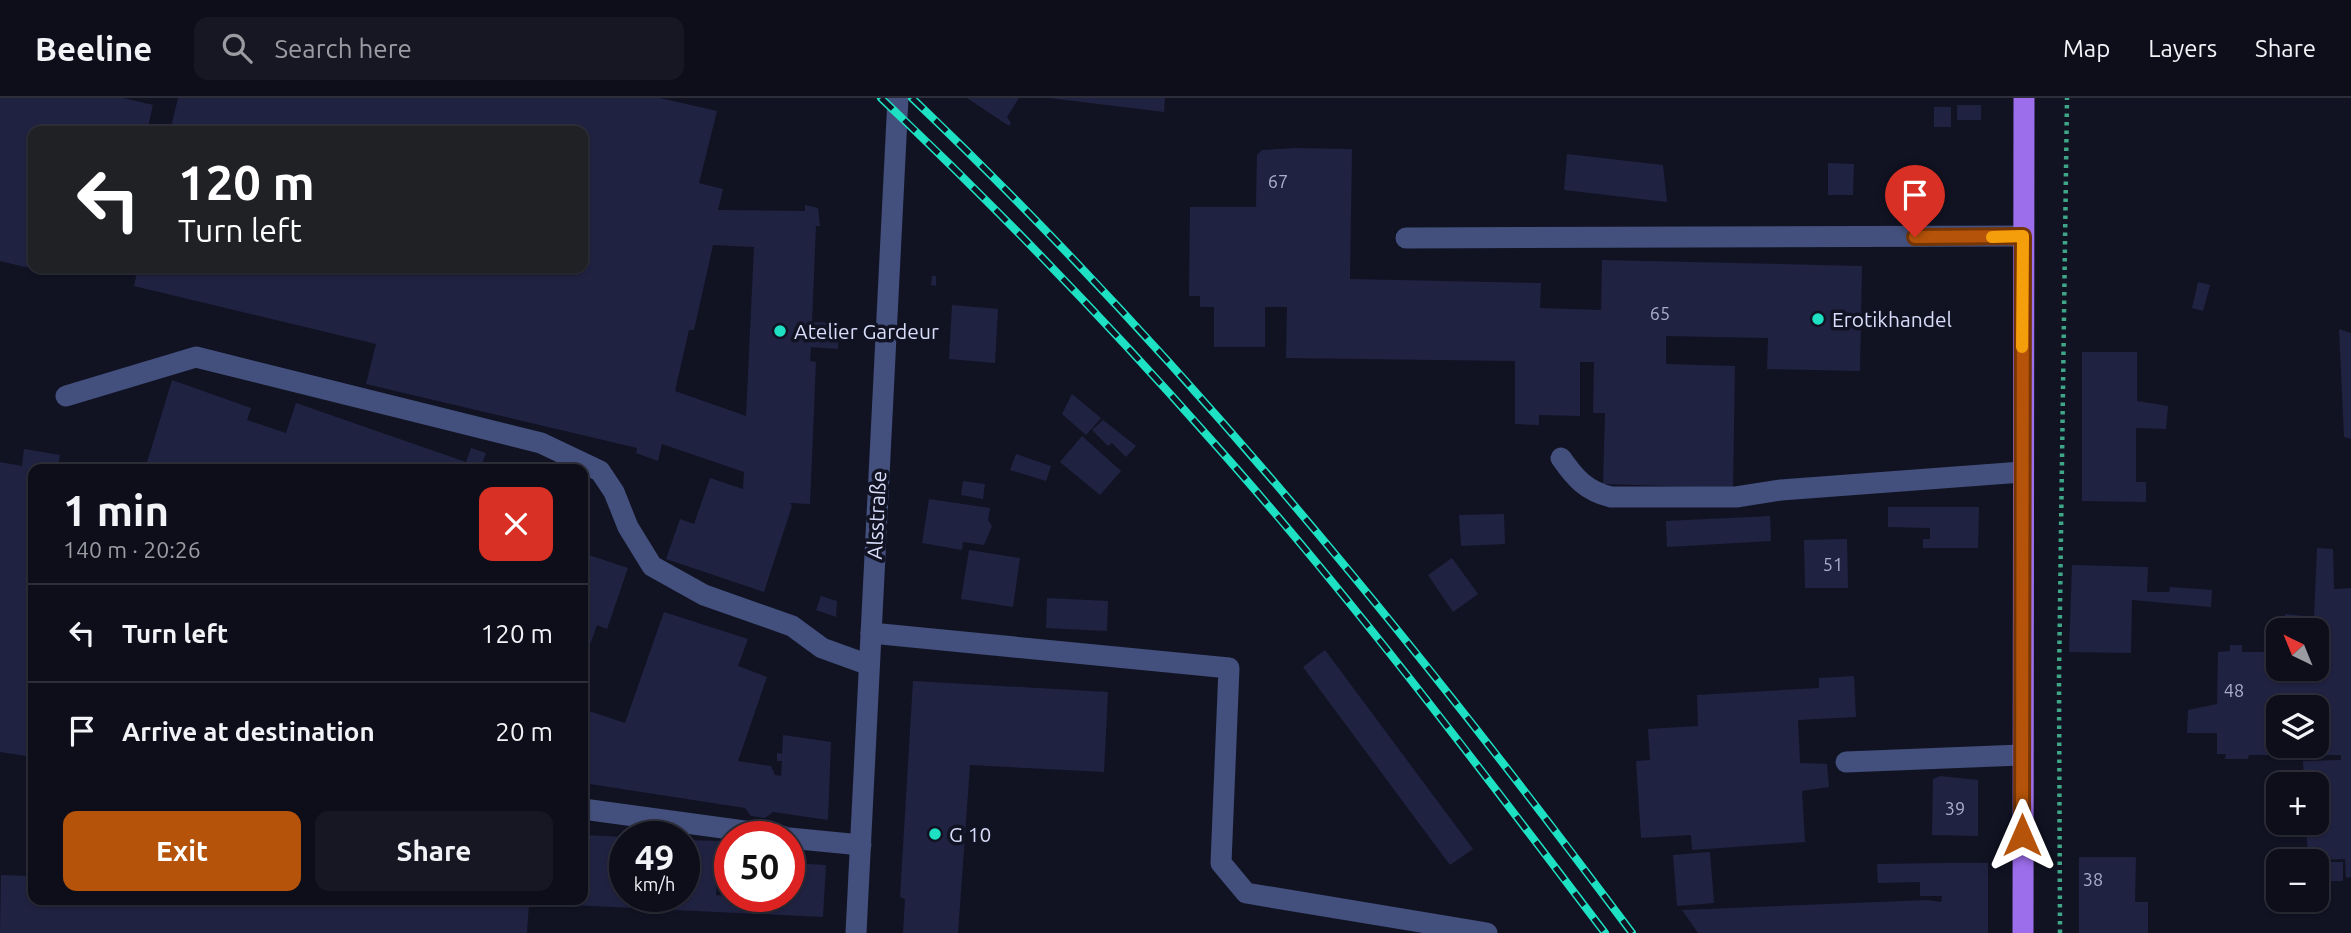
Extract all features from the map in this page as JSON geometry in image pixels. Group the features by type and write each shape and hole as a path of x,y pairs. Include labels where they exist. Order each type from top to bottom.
{"main road":[{"path":"2023,933 2021,755 2024,98"}],"street":[{"name":"Alsstraße","path":"856,933 898,98"},
{"path":"1406,238 2023,236"},
{"path":"66,396 197,357 541,443 585,464"},
{"path":"1560,458 1576,480 1593,493 1611,497 1736,497 1781,490 2022,472"},
{"path":"588,465 600,471 614,492 628,527 652,566 704,595 792,626 822,648 869,665"},
{"path":"871,633 1229,668 1221,863 1246,893 1487,933"},
{"path":"1846,762 2021,755"},
{"path":"588,810 714,827"},
{"path":"805,840 861,845"}],"path":[{"path":"2060,933 2059,678 2067,98"}],"building":[{"path":"0,98 123,98 153,105 148,126 28,126 28,268 0,261"},
{"path":"178,98 660,98 717,111 699,183 723,189 718,210 805,211 805,205 818,208 820,226 816,226 812,322 839,323 838,349 811,347 810,361 816,362 810,504 790,503 792,506 764,592 666,559 680,519 694,524 710,478 743,489 744,472 662,444 658,461 636,453 637,448 366,384 376,344 134,286 137,273 588,273 588,126 171,126","holes":["713,245 754,247 746,416 675,391 689,330 694,330"]},
{"path":"967,98 1019,98 1007,117 1011,123 1009,126"},
{"path":"1049,98 1165,98 1164,112"},
{"path":"1957,105 1981,105 1981,120 1957,120"},
{"path":"1934,107 1951,107 1951,127 1934,127"},
{"path":"1352,149 1350,279 1541,283 1540,308 1601,310 1602,260 1862,266 1860,371 1767,369 1768,338 1666,336 1666,364 1735,366 1733,488 1603,484 1605,413 1593,413 1594,362 1580,362 1580,416 1539,415 1539,425 1515,424 1515,361 1286,358 1287,307 1265,307 1265,347 1214,347 1214,307 1200,307 1200,296 1189,296 1190,207 1256,207 1257,155 1262,150"},
{"path":"1567,154 1663,165 1667,202 1564,190"},
{"path":"1828,163 1854,164 1853,195 1828,195"},
{"path":"932,276 936,276 936,286 931,285"},
{"path":"2198,282 2210,285 2203,311 2192,308"},
{"path":"952,305 998,309 995,363 949,359"},
{"path":"2339,329 2351,333 2351,439 2344,437"},
{"path":"2082,352 2137,352 2137,401 2168,406 2166,429 2136,428 2136,482 2146,482 2146,502 2082,501"},
{"path":"172,380 251,408 247,420 286,433 296,403 466,462 471,448 486,453 482,464 147,464"},
{"path":"1072,394 1101,418 1086,435 1062,414"},
{"path":"1103,420 1136,446 1126,457 1112,443 1108,446 1092,430"},
{"path":"1082,436 1121,471 1100,495 1060,462"},
{"path":"24,449 60,455 58,464 28,464 28,756 0,752 0,462 22,466"},
{"path":"1016,454 1051,466 1046,481 1010,470"},
{"path":"963,481 985,484 983,499 961,495"},
{"path":"929,499 990,508 988,520 992,526 984,545 963,542 962,550 922,543"},
{"path":"1888,507 1979,507 1978,548 1923,548 1923,539 1930,539 1930,528 1888,527"},
{"path":"1504,514 1505,544 1461,546 1459,515"},
{"path":"1770,516 1771,541 1667,547 1666,521"},
{"path":"1847,539 1848,588 1805,588 1804,540"},
{"path":"2317,548 2333,549 2334,589 2351,588 2351,877 2346,878 2345,859 2329,859 2329,849 2307,849 2307,835 2329,835 2329,772 2303,772 2303,761 2341,760 2341,755 2329,755 2329,695 2266,695 2266,755 2249,755 2248,759 2225,759 2226,754 2217,754 2217,733 2187,733 2188,710 2217,704 2218,652 2230,651 2230,645 2242,645 2242,652 2266,652 2266,681 2329,681 2329,618 2285,618 2285,614 2314,617"},
{"path":"969,550 1020,558 1013,607 961,599"},
{"path":"588,555 628,568 607,629 597,625 588,651"},
{"path":"1452,558 1478,594 1453,612 1428,575"},
{"path":"2072,565 2148,567 2147,592 2169,592 2170,587 2212,590 2211,607 2132,600 2131,653 2069,652"},
{"path":"821,596 837,601 836,617 816,610"},
{"path":"1047,598 1108,601 1107,631 1046,628"},
{"path":"664,612 748,639 738,666 767,677 738,761 771,766 775,775 781,776 782,761 777,761 777,753 782,754 783,735 831,742 828,820 773,812 765,818 751,816 745,808 588,784 588,711 625,723"},
{"path":"1325,650 1473,849 1450,865 1303,667"},
{"path":"1854,676 1856,717 1798,720 1800,763 1827,764 1829,787 1802,791 1805,842 1692,850 1691,835 1641,838 1636,761 1650,760 1648,729 1698,726 1697,695 1819,688 1819,678"},
{"name":"G 10","path":"913,681 1108,692 1104,772 970,765 958,933 903,933 905,899 900,897"},
{"path":"1940,776 1978,780 1978,836 1932,835 1933,779"},
{"path":"588,835 609,836 609,907 571,905 588,905"},
{"path":"700,840 714,841 714,912 700,911"},
{"path":"1710,852 1714,903 1677,906 1673,855"},
{"path":"2079,857 2136,857 2135,902 2148,902 2148,933 2079,933"},
{"path":"2329,862 2343,862 2343,881 2329,881"},
{"path":"1988,863 1988,933 1698,933 1682,910 1928,900 1941,902 1942,896 1920,896 1920,882 1878,883 1877,864"},
{"path":"805,864 826,865 823,917 718,912 805,912"},
{"path":"1,875 28,876 28,905 529,905 527,933 0,933"}],"railway":[{"path":"881,98 1009,223 1092,310 1265,501 1414,684 1605,933"},
{"path":"912,98 1010,194 1106,294 1290,500 1465,714 1632,933"}],"slow traffic":[{"path":"1992,237 2023,236 2022,347"}],"place":[{"name":"Erotikhandel","path":"1818,319"},
{"name":"Atelier Gardeur","path":"780,331"},
{"name":"G 10","path":"935,834"}],"route":[{"path":"1915,237 2023,236 2022,835"}]}
